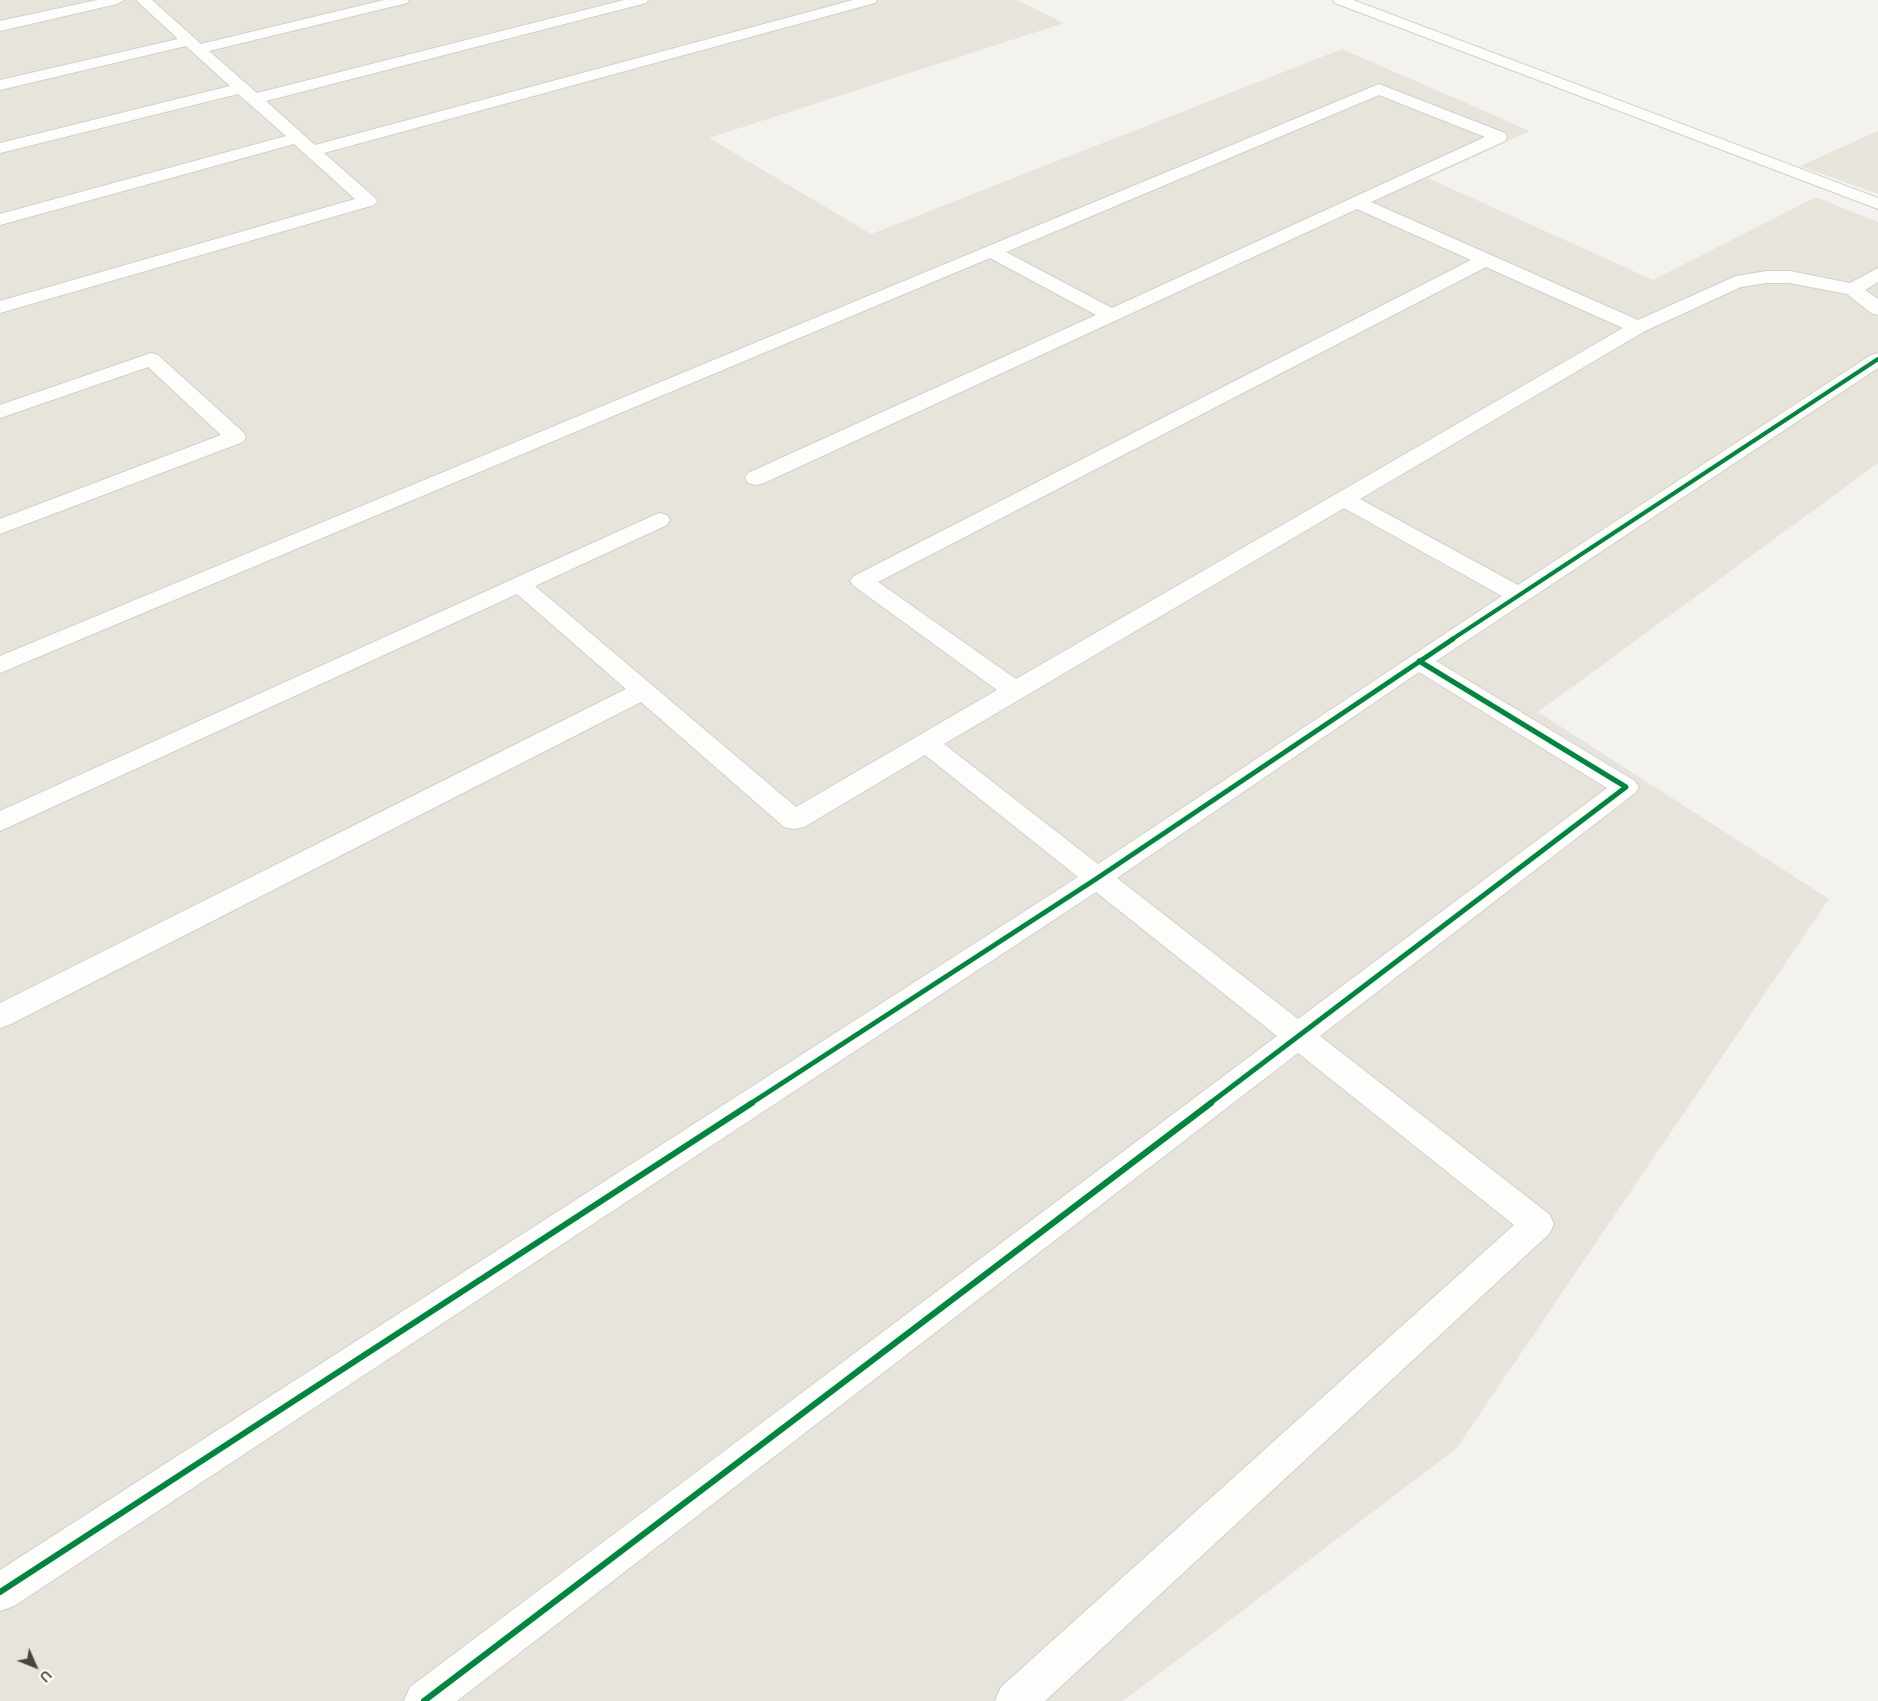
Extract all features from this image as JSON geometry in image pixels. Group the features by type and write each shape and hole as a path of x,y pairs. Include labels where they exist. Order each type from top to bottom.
{"street":[{"path":"0,26 117,0"},
{"path":"0,307 368,201 143,0"},
{"path":"0,85 402,0"},
{"path":"0,148 248,94 641,0"},
{"path":"313,152 870,0"},
{"path":"1340,0 1878,204"},
{"path":"0,665 1379,89 1499,137 756,478"},
{"path":"0,220 298,138"},
{"path":"1356,202 1638,327"},
{"path":"991,251 1110,315"},
{"path":"1017,692 862,581 1485,260"},
{"path":"1853,289 1877,274"},
{"path":"519,584 794,820 1017,692 1638,327 1736,282 1767,277 1790,277 1853,289 1878,308"},
{"path":"0,412 151,359 235,437 0,527"},
{"path":"0,1592 1096,879 1419,661 1878,359"},
{"path":"1345,500 1520,596"},
{"path":"0,822 659,520"},
{"path":"424,1701 1626,787 1419,661"},
{"path":"0,1016 643,691"},
{"path":"926,744 1537,1224 1015,1701"}],"shaded area":[{"path":"0,0 1017,0 1064,23 709,138 871,234 1342,49 1530,131 1428,178 1653,280 1816,197 1878,222 1878,463 1538,712 1829,899 1456,1449 1123,1701 0,1701"},
{"path":"1878,131 1878,194 1800,166"}],"cycle path":[{"path":"0,1592 1096,879 1419,661 1878,359"},
{"path":"424,1701 1626,787 1419,661"}]}
